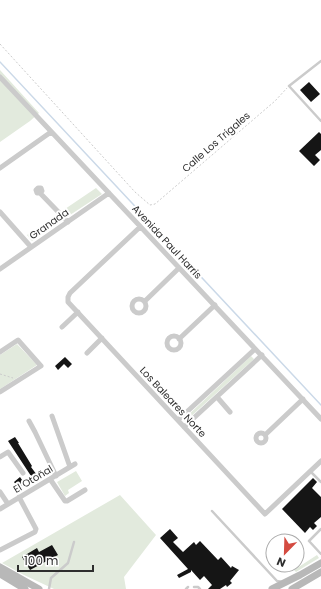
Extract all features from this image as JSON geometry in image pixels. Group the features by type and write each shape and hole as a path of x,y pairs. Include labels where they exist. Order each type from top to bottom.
{"main road":[{"path":"272,589 321,563"},
{"path":"0,567 39,589"},
{"path":"292,589 321,572"},
{"path":"0,574 25,589"}],"street":[{"name":"Avenida Paul Harris","path":"0,77 321,418"},
{"path":"0,168 51,132"},
{"path":"40,193 68,222"},
{"name":"Granada","path":"0,269 109,193"},
{"path":"0,212 31,248"},
{"name":"Los Baleares Norte","path":"140,227 70,293 68,302 264,514 310,471"},
{"path":"144,301 179,268"},
{"path":"179,339 215,305"},
{"path":"62,326 78,312"},
{"path":"87,353 102,338"},
{"path":"0,352 18,340 41,366 0,392"},
{"path":"178,420 255,349"},
{"path":"184,427 262,355"},
{"path":"217,397 230,412"},
{"path":"265,435 303,399"},
{"name":"El Otoñal","path":"0,509 72,466 52,416"},
{"path":"29,421 36,432 56,476"},
{"path":"0,457 8,452 23,473"},
{"path":"310,471 321,461"},
{"path":"50,479 65,501 68,501 85,490"},
{"path":"0,492 8,504"},
{"path":"0,550 35,532 36,529 19,497"}],"lane":[{"path":"321,60 289,86 321,121"},
{"path":"310,471 321,482"},
{"path":"212,511 277,581 287,582"},
{"path":"321,529 309,541 321,554"},
{"path":"49,589 51,578 68,563 74,542"},
{"path":"194,587 198,587 200,589"}],"path":[{"name":"Avenida Paul Harris","path":"0,44 135,192 150,205"},
{"name":"Calle Los Trigales","path":"150,205 155,204 161,199 275,101 289,86"},
{"path":"0,374 20,380"}],"shaded area":[{"path":"0,70 39,113 0,142"},
{"path":"96,188 102,194 70,215 65,209"},
{"path":"55,216 60,222 32,241 27,235"},
{"path":"17,344 37,365 0,389 0,355"},
{"path":"251,356 254,359 187,420 185,418"},
{"path":"76,471 82,481 68,490 69,493 65,496 57,482"},
{"path":"120,495 156,535 124,577 126,589 54,589 2,563"},
{"path":"317,555 319,558 305,567 305,563"}],"building":[{"path":"309,82 320,94 311,102 300,90"},
{"path":"319,132 321,134 321,150 315,155 320,160 314,166 299,151"},
{"path":"65,357 72,364 68,368 64,364 58,370 55,366"},
{"path":"15,437 32,466 31,467 40,479 34,483 8,441"},
{"path":"20,477 25,484 19,489 14,482"},
{"path":"313,478 317,482 312,488 321,497 321,517 314,523 317,526 313,530 310,527 305,533 282,509"},
{"path":"170,529 178,538 173,542 183,552 194,542 196,545 200,541 218,560 221,557 231,568 232,566 239,570 230,581 232,583 227,587 226,585 220,589 208,589 212,585 204,576 200,580 191,570 191,572 179,578 177,575 188,569 160,538"},
{"path":"52,545 58,555 30,570 22,557 37,548 39,552"}],"waterway":[{"path":"0,62 321,405"}]}
